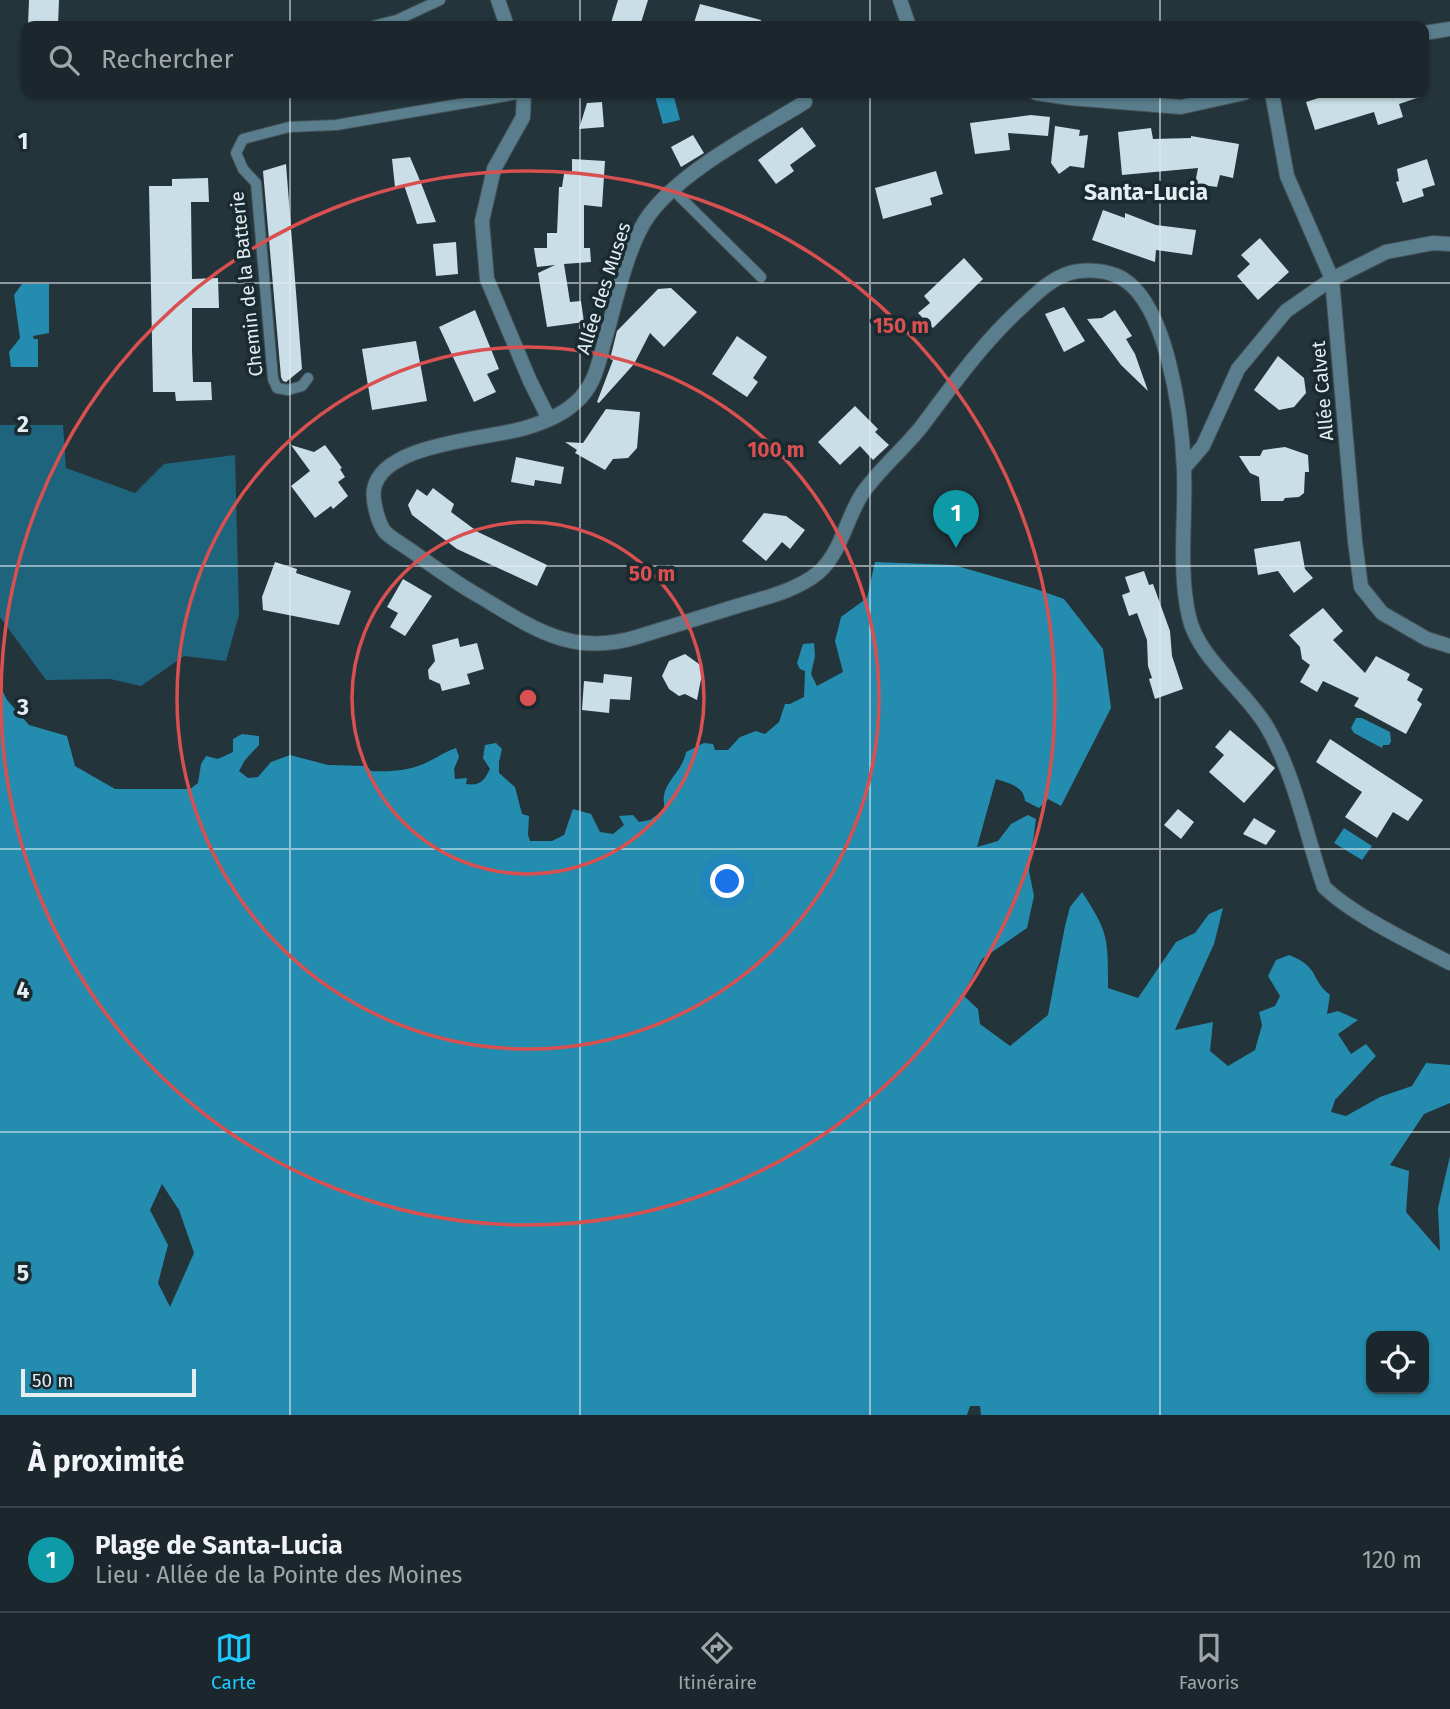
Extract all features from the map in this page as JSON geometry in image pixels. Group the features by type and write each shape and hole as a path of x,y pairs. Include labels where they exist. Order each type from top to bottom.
{"street":[{"path":"498,0 505,21"},
{"path":"900,0 907,21"},
{"path":"1429,32 1450,29"},
{"path":"524,98 523,117 494,169 482,221 487,279 530,381 550,419"},
{"path":"1064,98 1181,107 1222,98"},
{"name":"Allée Calvet","path":"1273,98 1287,176 1332,279 1361,587 1382,613 1427,639 1450,646"},
{"name":"Allée des Muses","path":"805,102 694,173 647,217 631,251 593,383 575,404 550,419 521,430 456,442 405,456 385,468 374,487 376,509 383,530 459,585 541,632 590,645 624,641 789,590 821,570 836,548 860,497 889,460 917,432 994,332 1041,289 1066,274 1088,270 1114,274 1136,288 1152,314 1168,358 1184,468 1184,559 1189,620 1200,643 1264,721 1278,747 1324,887 1333,896 1387,930 1450,963"},
{"path":"1184,468 1203,446 1238,369 1286,311 1332,279 1386,252 1433,243 1450,244"}],"lane":[{"path":"393,21 440,0"},
{"name":"Chemin de la Batterie","path":"308,378 302,386 288,390 277,388 273,379 256,183 243,169 236,153 243,139 289,127 336,125 495,98"},
{"path":"673,190 761,277"}],"shaded area":[{"path":"655,98 674,98 680,120 663,124"},
{"path":"22,284 49,284 49,333 33,336 38,339 38,367 11,367 9,352 20,338 14,295"},
{"path":"0,425 63,425 66,468 135,493 164,464 235,455 239,615 226,661 184,656 141,686 110,679 46,680 0,617"},
{"path":"875,562 954,565 1064,599 1103,649 1111,708 1061,806 1048,799 1039,808 1025,801 1019,789 996,779 977,847 998,841 1011,824 1028,815 1036,819 1029,871 1034,896 1027,928 982,959 963,995 978,1009 980,1024 1010,1046 1048,1015 1070,907 1082,892 1105,937 1108,988 1138,998 1176,942 1195,933 1209,914 1223,908 1214,944 1175,1030 1213,1022 1210,1051 1228,1066 1255,1050 1262,1025 1259,1012 1275,1006 1280,996 1268,976 1276,960 1289,955 1306,964 1330,995 1327,1014 1338,1011 1358,1020 1338,1034 1351,1054 1366,1044 1376,1056 1335,1100 1331,1112 1346,1116 1380,1097 1412,1086 1426,1063 1450,1065 1450,1103 1424,1114 1390,1165 1409,1171 1406,1212 1440,1251 1438,1208 1450,1156 1450,1415 981,1415 980,1406 970,1406 967,1415 0,1415 0,686 7,700 29,725 67,736 75,766 115,789 190,789 198,783 201,764 206,756 218,759 233,752 233,739 242,734 259,736 259,745 239,771 248,778 258,777 271,762 290,755 328,765 367,766 371,771 389,771 421,765 456,748 459,757 454,769 455,779 467,778 466,784 475,784 483,780 490,769 483,758 485,745 496,743 502,749 499,773 515,787 522,814 529,816 530,841 552,841 564,835 573,809 591,814 600,832 613,834 624,825 619,816 633,815 639,822 650,820 665,809 665,792 686,752 704,743 713,744 715,750 728,750 740,737 756,731 765,734 779,722 785,704 804,697 805,671 800,669 797,663 803,644 814,643 815,656 811,674 817,686 843,672 835,641 841,617 867,598","holes":["162,1184 179,1210 194,1253 170,1307 158,1283 168,1245 150,1210"]},
{"path":"1356,718 1362,718 1390,732 1389,745 1383,745 1382,748 1354,733 1351,728"},
{"path":"1344,828 1372,846 1362,860 1334,843"}],"building":[{"path":"29,0 59,0 58,21 28,21"},
{"path":"618,0 648,0 642,21 612,21"},
{"path":"700,4 761,20 761,21 695,21"},
{"path":"1318,98 1417,98 1399,104 1403,117 1378,125 1374,112 1315,130 1306,102"},
{"path":"602,102 604,127 579,129 587,103"},
{"path":"1031,115 1050,117 1048,136 1008,133 1010,150 975,154 970,123"},
{"path":"1055,126 1080,130 1079,136 1088,135 1084,168 1070,166 1059,174 1051,163"},
{"path":"802,127 816,146 790,165 794,171 776,184 758,160"},
{"path":"1151,128 1153,139 1191,136 1239,144 1233,178 1220,175 1217,187 1195,184 1198,168 1122,175 1118,132"},
{"path":"693,135 704,153 681,167 671,147"},
{"path":"410,157 436,222 417,224 404,185 395,187 392,159"},
{"path":"572,159 605,161 602,207 584,205 584,248 590,248 591,262 564,264 570,302 581,301 584,322 547,327 538,273 555,265 537,267 534,248 547,248 547,233 557,233 559,187 562,187 564,174 572,174"},
{"path":"1427,159 1435,185 1422,189 1424,196 1403,203 1396,182 1399,181 1397,169"},
{"path":"286,164 302,369 286,382 281,377 263,171"},
{"path":"936,171 943,194 930,198 932,205 883,219 875,188"},
{"path":"208,178 209,202 191,202 192,279 218,278 219,308 192,308 192,350 193,382 211,382 212,400 176,401 175,392 153,392 149,186 172,186 172,179"},
{"path":"1103,210 1125,218 1125,213 1156,225 1196,230 1192,255 1156,250 1155,262 1092,240"},
{"path":"1260,238 1289,272 1258,300 1237,276 1250,264 1241,255"},
{"path":"456,242 458,274 436,276 433,244"},
{"path":"964,258 983,279 933,328 918,313 930,303 924,296"},
{"path":"671,288 697,312 664,347 650,333 634,364 599,403 597,402 613,360 610,359 617,331 658,289"},
{"path":"1064,307 1085,341 1064,352 1045,314"},
{"path":"475,310 499,369 487,374 496,392 474,402 439,327"},
{"path":"1115,310 1132,336 1126,339 1135,354 1148,391 1121,365 1087,319 1102,318"},
{"path":"737,336 767,357 753,378 758,382 747,397 712,374"},
{"path":"416,341 427,401 372,410 362,349"},
{"path":"1278,356 1304,378 1306,393 1294,407 1279,410 1254,390"},
{"path":"855,406 878,429 875,432 889,445 873,460 860,446 840,465 818,442"},
{"path":"606,409 640,412 637,448 628,458 613,459 605,470 575,453 577,450 565,442 583,443"},
{"path":"291,445 314,452 325,445 342,468 340,469 345,477 338,482 348,496 333,509 331,506 315,518 291,486 310,471"},
{"path":"1285,447 1308,455 1309,472 1305,472 1304,493 1283,501 1261,501 1259,477 1250,473 1239,456 1260,456 1263,450"},
{"path":"516,457 564,467 561,484 535,480 534,486 511,482"},
{"path":"433,488 454,504 451,512 478,532 547,565 537,586 457,549 412,515 408,505 417,489 427,496"},
{"path":"764,513 786,516 805,530 790,549 782,542 766,561 742,541"},
{"path":"1300,541 1305,569 1313,578 1294,593 1278,571 1258,575 1254,549"},
{"path":"275,562 297,569 296,573 351,591 339,625 263,610 262,597"},
{"path":"1144,571 1149,585 1153,584 1170,631 1172,656 1183,689 1155,699 1149,679 1152,678 1148,666 1147,640 1137,613 1129,616 1122,595 1130,592 1125,577"},
{"path":"403,579 432,596 405,636 390,627 398,613 387,607"},
{"path":"1323,608 1343,631 1333,640 1365,673 1376,656 1410,674 1407,680 1423,689 1417,700 1422,704 1406,734 1354,706 1359,698 1323,681 1317,692 1300,682 1310,665 1302,659 1300,647 1289,635"},
{"path":"458,638 460,647 477,643 484,669 467,674 470,684 442,691 440,684 429,679 428,670 435,661 432,645"},
{"path":"685,654 703,669 697,700 685,694 679,696 669,689 662,676 669,661"},
{"path":"604,674 632,677 630,700 610,699 609,713 582,710 584,681 603,683"},
{"path":"1230,730 1275,768 1244,803 1209,772 1224,755 1215,747"},
{"path":"1330,739 1423,800 1408,821 1393,812 1377,838 1345,817 1362,792 1316,762"},
{"path":"1178,809 1194,822 1181,839 1164,825"},
{"path":"1254,818 1276,831 1266,845 1243,834"}],"place":[{"name":"Plage de Santa-Lucia","path":"956,548"}],"district":[{"name":"Santa-Lucia","path":"1146,192"}]}
